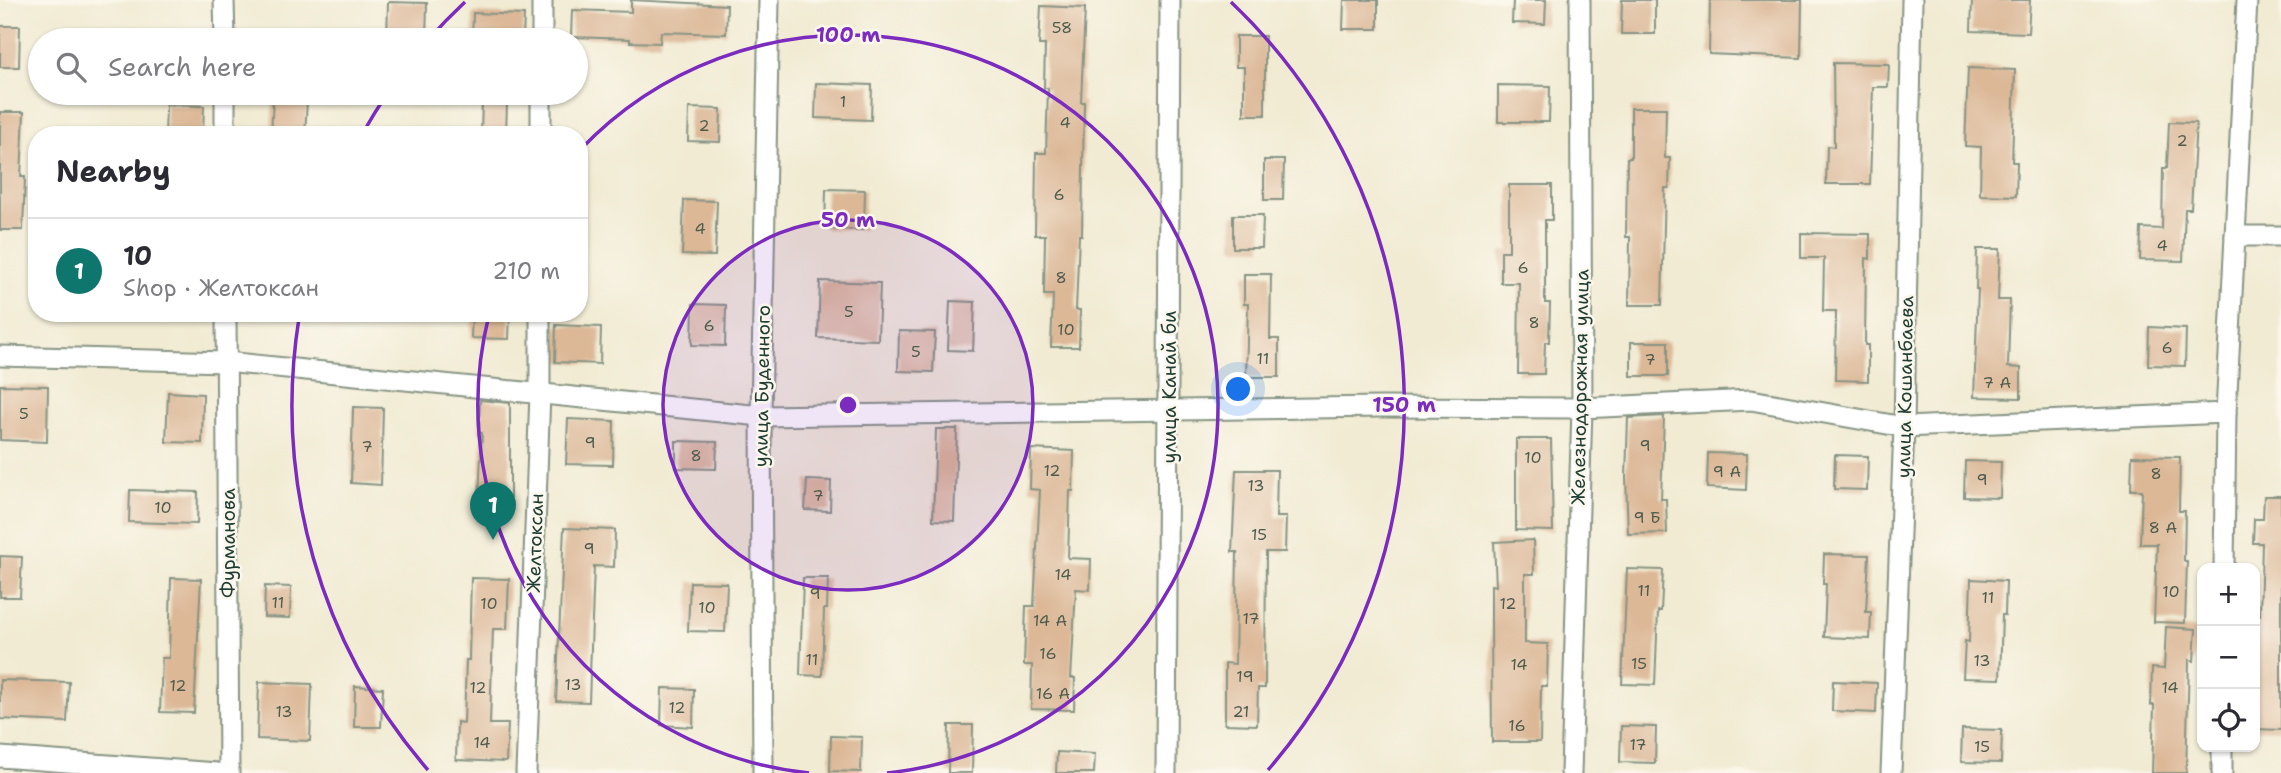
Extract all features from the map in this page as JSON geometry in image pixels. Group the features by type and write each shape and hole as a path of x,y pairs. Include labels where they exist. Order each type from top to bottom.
{"street":[{"path":"224,0 225,28"},
{"path":"542,0 542,28"},
{"name":"улица Буденного","path":"763,773 761,416 769,0"},
{"name":"улица Канай би","path":"1166,773 1170,0"},
{"name":"Железнодорожная улица","path":"1571,773 1582,408 1580,0"},
{"name":"улица Кошанбаева","path":"1891,773 1905,427 1912,0"},
{"path":"2224,563 2226,412 2247,0"},
{"path":"225,105 225,126"},
{"path":"541,105 541,126"},
{"path":"2235,236 2281,236"},
{"name":"Фурманова","path":"226,322 229,773"},
{"name":"Желтоксан","path":"526,773 540,393 540,322"},
{"path":"0,356 226,362 761,416 1381,407 1582,408 1751,400 1905,427 2226,412"},
{"path":"2222,752 2222,773"},
{"path":"0,757 217,773"}],"building":[{"path":"631,0 727,5 726,34 661,32 660,43 630,42 630,39 588,38 588,28 571,28 572,10 631,12"},
{"path":"1344,0 1378,0 1378,29 1343,29"},
{"path":"1513,0 1546,0 1545,24 1512,23"},
{"path":"1622,0 1655,0 1655,34 1621,34"},
{"path":"1710,0 1802,0 1801,58 1709,54"},
{"path":"1972,0 2030,0 2028,33 1971,31"},
{"path":"388,2 427,3 426,28 387,28"},
{"path":"1041,6 1085,8 1081,102 1084,102 1082,235 1079,235 1076,310 1080,310 1079,347 1051,347 1053,295 1044,295 1045,235 1035,235 1036,153 1046,153 1048,88 1044,88 1045,45 1039,45"},
{"path":"473,13 524,15 523,28 472,28"},
{"path":"0,26 20,26 19,67 0,67"},
{"path":"1236,36 1265,36 1265,115 1244,115 1244,67 1236,67"},
{"path":"1833,63 1889,64 1888,87 1873,87 1870,184 1826,184 1827,146 1834,147"},
{"path":"1968,68 2015,70 2012,162 2017,162 2016,196 1980,195 1981,147 1965,146"},
{"path":"816,83 872,85 871,120 815,118"},
{"path":"1498,85 1550,86 1549,122 1498,122"},
{"path":"166,105 204,106 203,126 165,126"},
{"path":"273,105 307,105 306,126 272,126"},
{"path":"482,105 507,105 506,126 481,126"},
{"path":"689,108 721,109 720,142 688,141"},
{"path":"1631,108 1666,108 1665,158 1670,158 1669,188 1665,188 1662,305 1629,305 1630,237 1626,237"},
{"path":"0,112 24,112 21,177 25,177 23,230 0,230"},
{"path":"2169,122 2196,123 2191,209 2185,209 2183,261 2140,260 2141,228 2162,229 2163,168 2167,168"},
{"path":"1264,160 1284,160 1283,200 1264,200"},
{"path":"1509,185 1552,185 1552,220 1545,220 1545,303 1550,303 1549,342 1545,342 1544,374 1518,374 1519,283 1501,283 1501,251 1509,251"},
{"path":"826,189 865,190 864,230 825,229"},
{"path":"684,200 717,201 715,256 682,255"},
{"path":"1233,215 1263,215 1262,248 1233,248"},
{"path":"1801,233 1870,234 1870,259 1866,258 1865,345 1868,345 1868,381 1835,380 1836,311 1823,311 1824,258 1801,258"},
{"path":"1977,249 2000,249 1998,300 2010,300 2008,367 2021,368 2021,398 1974,397"},
{"path":"1244,274 1271,274 1270,339 1279,339 1279,377 1246,377 1248,304 1244,304"},
{"path":"820,281 880,283 878,340 818,338"},
{"path":"950,301 975,302 973,351 948,350"},
{"path":"693,304 726,305 725,346 692,345"},
{"path":"472,322 510,322 509,339 471,338"},
{"path":"556,325 601,327 600,364 555,362"},
{"path":"2149,327 2186,329 2185,366 2148,365"},
{"path":"899,331 935,332 933,372 898,371"},
{"path":"1631,342 1668,342 1668,376 1631,376"},
{"path":"0,385 48,386 47,442 0,440"},
{"path":"168,392 203,394 202,443 166,442"},
{"path":"480,400 510,403 510,498 479,497 482,433 479,433"},
{"path":"353,407 383,408 381,485 351,483"},
{"path":"1664,416 1661,499 1666,499 1667,533 1628,534 1628,418"},
{"path":"568,419 614,421 613,465 566,464"},
{"path":"936,429 957,429 954,521 933,520"},
{"path":"1516,439 1551,439 1553,531 1516,530"},
{"path":"676,441 717,442 716,469 676,468"},
{"path":"1031,449 1074,451 1068,558 1091,559 1090,590 1076,589 1071,678 1075,678 1074,710 1031,709 1032,665 1024,665 1026,606 1034,606 1040,490 1030,489"},
{"path":"1708,453 1747,454 1746,490 1707,488"},
{"path":"1835,455 1868,456 1867,490 1834,489"},
{"path":"2132,456 2180,457 2179,511 2185,511 2184,561 2187,561 2185,623 2154,622 2157,544 2140,544 2142,490 2131,490"},
{"path":"1965,461 2001,462 2000,498 1964,497"},
{"path":"1236,470 1277,470 1276,517 1286,517 1285,552 1266,552 1265,688 1258,688 1257,725 1225,724 1225,663 1235,664 1237,552 1232,552"},
{"path":"807,480 831,481 830,511 805,510"},
{"path":"130,490 198,492 197,524 129,522"},
{"path":"2264,496 2281,496 2281,730 2260,729 2262,543 2253,543 2254,519 2263,519"},
{"path":"564,528 615,530 614,567 594,566 589,702 556,701"},
{"path":"1533,540 1534,574 1525,574 1525,643 1548,644 1547,686 1541,686 1540,742 1492,742 1491,585 1496,586 1494,542"},
{"path":"1824,554 1869,555 1866,612 1871,612 1870,639 1824,637"},
{"path":"0,556 22,557 20,597 0,597"},
{"path":"1627,569 1663,570 1661,611 1658,611 1655,685 1622,684"},
{"path":"171,578 201,579 194,713 160,712 162,658 169,658"},
{"path":"471,578 509,579 507,629 493,629 490,724 508,724 506,762 456,760 457,722 464,723"},
{"path":"803,578 828,578 822,676 800,675"},
{"path":"1971,579 2006,581 2000,679 1963,678 1965,641 1969,642"},
{"path":"690,582 727,583 725,632 688,631"},
{"path":"265,586 291,587 290,618 264,617"},
{"path":"2166,627 2196,629 2194,661 2189,660 2186,773 2152,773 2152,668 2164,669"},
{"path":"0,680 69,682 67,722 0,719"},
{"path":"1833,681 1877,683 1876,713 1832,711"},
{"path":"259,682 312,684 310,741 257,739"},
{"path":"355,686 383,688 381,727 354,727"},
{"path":"662,688 694,689 693,727 661,725"},
{"path":"949,725 973,725 972,773 948,773"},
{"path":"1621,726 1656,727 1655,763 1620,762"},
{"path":"1962,729 2002,730 2001,763 1961,762"},
{"path":"831,736 862,737 861,772 830,771"},
{"path":"1057,752 1095,754 1094,773 1056,773"}],"place":[{"name":"10","path":"493,540"}]}
